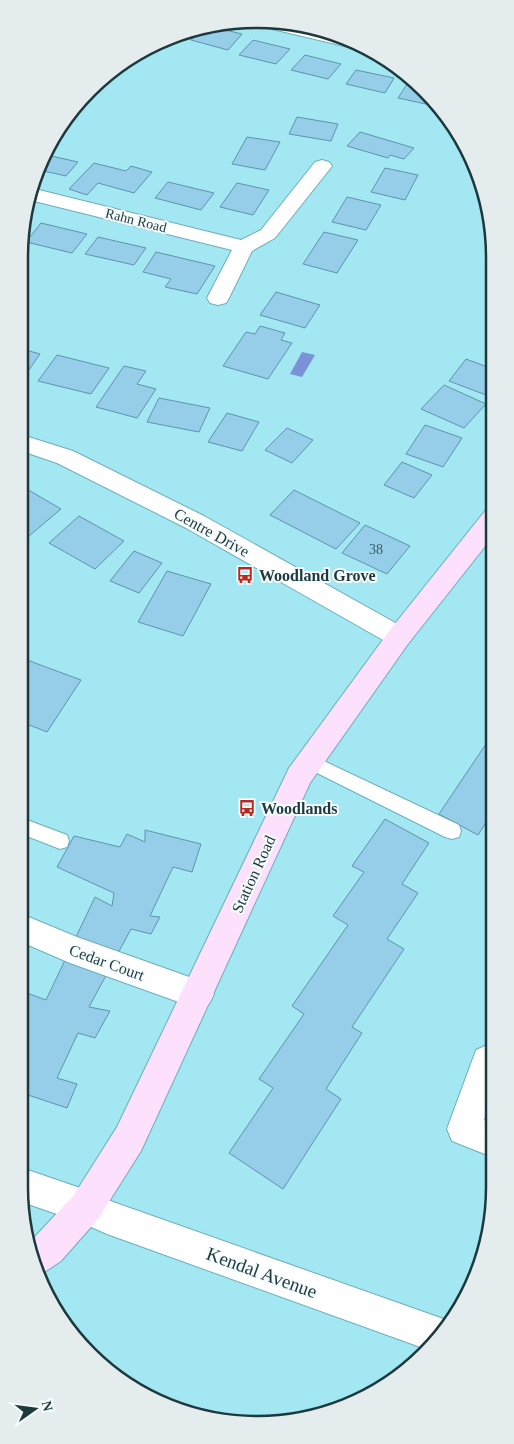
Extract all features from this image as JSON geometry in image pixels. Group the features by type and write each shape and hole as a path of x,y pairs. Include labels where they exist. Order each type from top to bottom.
{"street":[{"path":"218,298 244,247 268,234 322,166"},
{"name":"Rahn Road","path":"36,195 244,247"},
{"name":"Centre Drive","path":"28,445 65,457 195,522 399,637"},
{"name":"Station Road","path":"39,1257 49,1249 86,1207 129,1139 299,776 399,637 486,528"},
{"name":"Cedar Court","path":"28,930 70,949 198,994"},
{"path":"486,1064 464,1129 486,1137"},
{"name":"Kendal Avenue","path":"28,1187 434,1333"}],"lane":[{"path":"309,761 452,831"},
{"path":"28,829 60,841"}],"water":[{"path":"302,352 315,355 302,377 290,374"}],"building":[{"path":"224,30 242,34 228,50 191,40 198,35"},
{"path":"253,40 290,49 276,64 239,55"},
{"path":"305,55 341,64 328,79 291,70"},
{"path":"356,70 394,78 385,93 346,84"},
{"path":"407,83 429,105 398,98"},
{"path":"297,117 338,124 331,141 289,134"},
{"path":"360,132 414,148 404,159 390,155 388,158 347,146"},
{"path":"247,137 280,142 265,170 232,164"},
{"path":"51,156 78,162 66,176 44,171"},
{"path":"94,163 126,171 131,166 152,172 134,193 98,183 87,195 69,189"},
{"path":"385,168 418,175 405,200 371,192"},
{"path":"168,182 214,193 201,210 155,198"},
{"path":"237,183 269,190 253,215 220,207"},
{"path":"347,197 381,205 366,230 332,222"},
{"path":"41,223 87,234 72,253 28,242 28,239"},
{"path":"324,232 358,240 337,273 303,264"},
{"path":"98,237 146,248 134,265 85,254"},
{"path":"156,252 215,266 197,294 165,287 171,279 143,272"},
{"path":"276,292 320,305 305,328 260,315"},
{"path":"260,326 285,333 281,340 292,343 268,379 223,366 246,332 255,334"},
{"path":"28,351 40,354 28,371"},
{"path":"57,355 109,368 91,394 38,381"},
{"path":"466,359 486,366 486,395 449,381"},
{"path":"124,366 146,371 137,384 156,389 137,418 96,407"},
{"path":"444,385 486,404 464,428 421,409"},
{"path":"159,398 210,408 199,432 147,422"},
{"path":"227,413 259,422 242,451 208,442"},
{"path":"425,425 462,438 443,467 406,454"},
{"path":"287,428 313,440 292,463 265,450"},
{"path":"402,462 432,475 414,498 384,485"},
{"path":"28,490 61,509 28,535"},
{"path":"294,490 360,523 336,549 270,515"},
{"path":"79,516 124,541 95,569 49,543"},
{"path":"365,525 410,546 387,574 342,553"},
{"path":"134,551 162,563 139,593 110,581"},
{"path":"167,571 211,584 183,636 138,622"},
{"path":"28,660 81,680 47,732 28,725"},
{"path":"486,744 486,822 478,835 439,814"},
{"path":"385,819 429,843 402,884 418,893 387,939 404,949 352,1027 362,1033 326,1089 341,1099 283,1189 229,1153 273,1088 259,1079 304,1014 292,1006 348,925 333,916 364,872 352,866"},
{"path":"145,830 201,844 192,872 173,867 150,916 160,917 151,934 131,929 89,1007 110,1011 95,1038 78,1033 57,1078 77,1084 67,1108 28,1095 28,993 46,1000 95,897 112,906 114,893 57,867 74,836 120,847 127,834 145,842"}],"place":[{"name":"Woodland Grove","path":"245,575"},
{"name":"Woodlands","path":"247,808"}]}
